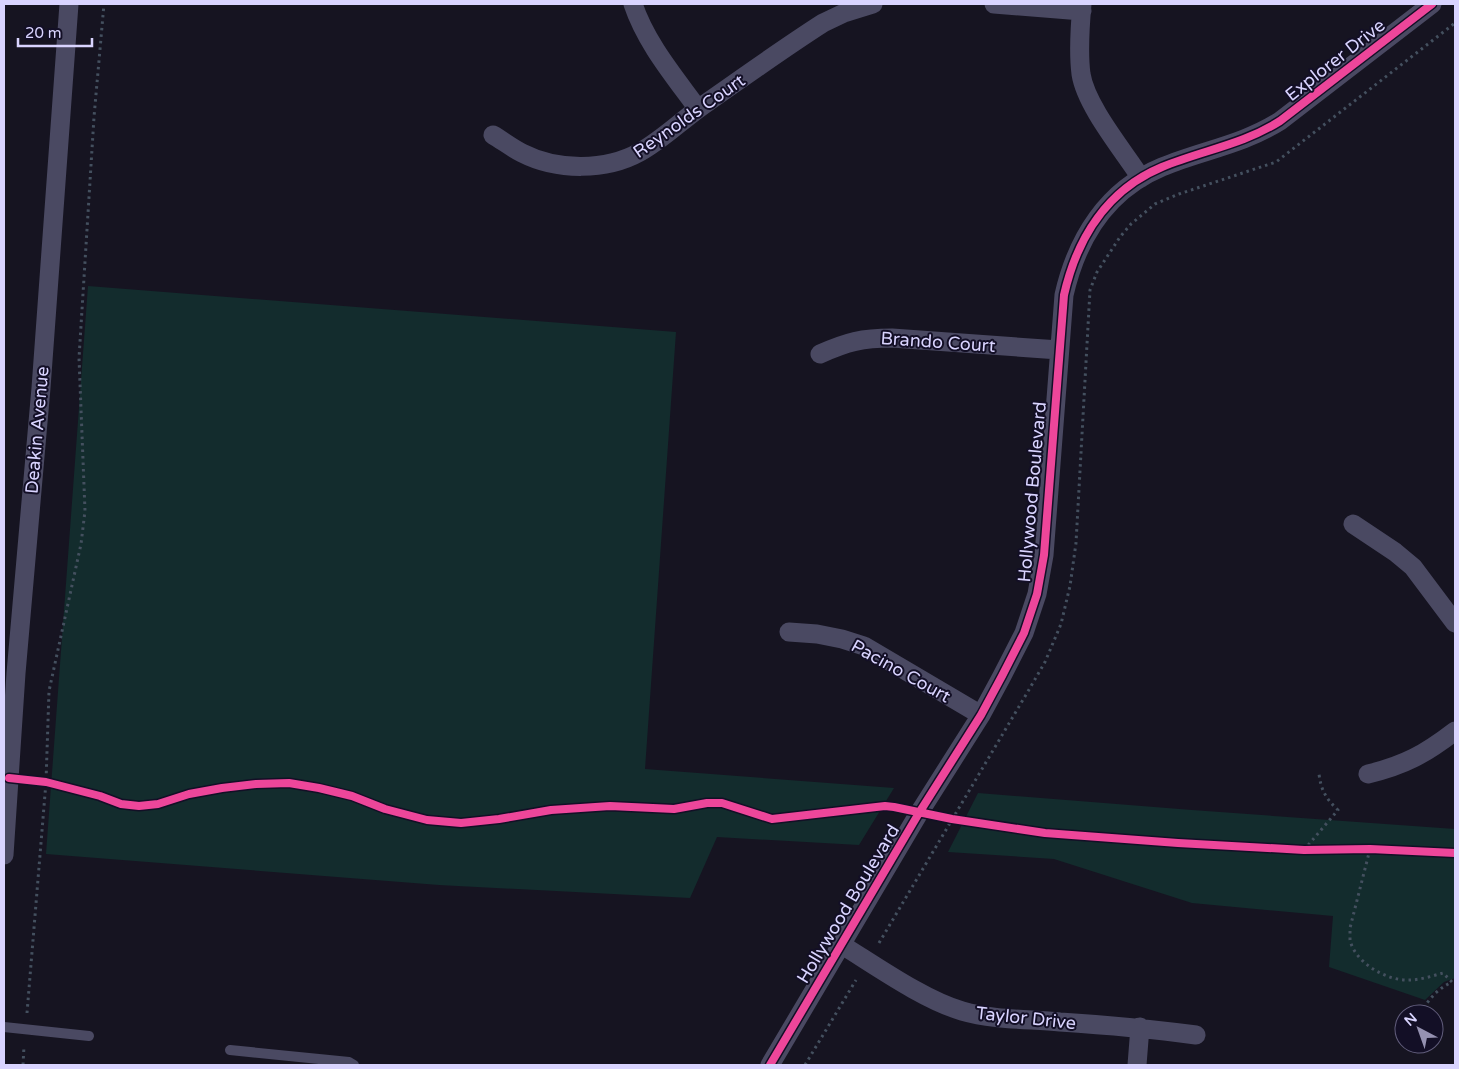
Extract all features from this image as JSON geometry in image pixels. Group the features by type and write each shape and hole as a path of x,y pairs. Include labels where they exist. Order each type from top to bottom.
{"street":[{"name":"Deakin Avenue","path":"4,855 10,744 41,388 69,4"},
{"path":"633,4 638,20 650,41 698,110"},
{"name":"Reynolds Court","path":"493,135 523,154 544,161 572,166 595,167 616,163 640,152 823,22 873,4"},
{"path":"994,4 1082,7 1081,67 1087,93 1098,114 1141,178"},
{"name":"Explorer Drive","path":"1280,121 1432,4"},
{"name":"Hollywood Boulevard","path":"770,1065 920,813 981,715 1024,633 1037,594 1044,555 1064,295 1068,276 1084,236 1110,202 1141,178 1162,167 1244,140 1263,132 1280,121"},
{"name":"Brando Court","path":"820,354 847,342 870,338 1059,350"},
{"path":"1353,524 1395,552 1412,567 1455,623"},
{"name":"Pacino Court","path":"789,632 816,634 864,646 981,715"},
{"path":"1368,774 1390,769 1412,760 1455,731"},
{"name":"Taylor Drive","path":"842,945 938,1002 987,1017 1140,1027 1196,1035"},
{"path":"1137,1065 1140,1027"}],"lane":[{"path":"4,1027 89,1036"},
{"path":"230,1050 349,1062 354,1065"}],"path":[{"path":"23,1065 46,782 49,691 81,544 85,511 79,358 94,117 104,4"},
{"path":"805,1065 1045,662 1061,624 1070,586 1076,543 1090,290 1097,272 1109,252 1131,224 1155,204 1179,194 1276,162 1455,23"},
{"path":"1304,850 1338,810 1331,804 1322,790 1319,774"},
{"path":"9,778 55,784"},
{"path":"920,813 961,820"},
{"path":"1360,849 1379,850"},
{"path":"1370,849 1350,928 1350,941 1355,952 1365,963 1393,978 1409,980 1443,972 1446,974 1452,982 1438,990 1427,1004"},
{"path":"1294,850 1314,850"}],"green space":[{"path":"88,286 676,332 645,769 894,788 859,845 717,837 690,898 439,885 46,854"},
{"path":"978,793 1455,829 1455,978 1444,982 1425,1000 1329,967 1333,916 1192,903 1054,859 948,852"}],"cycle path":[{"path":"770,1065 919,813 981,715 1024,633 1037,594 1044,555 1064,295 1077,254 1097,218 1125,189 1143,177 1177,161 1251,136 1280,121 1432,4"},
{"path":"9,778 46,782 100,796 121,804 139,806 158,804 189,794 222,788 289,783 352,796 385,809 427,820 461,823 551,810 610,806 674,809 707,803 722,803 772,819 885,806 952,819 1045,833 1304,850 1370,849 1455,853"}]}
